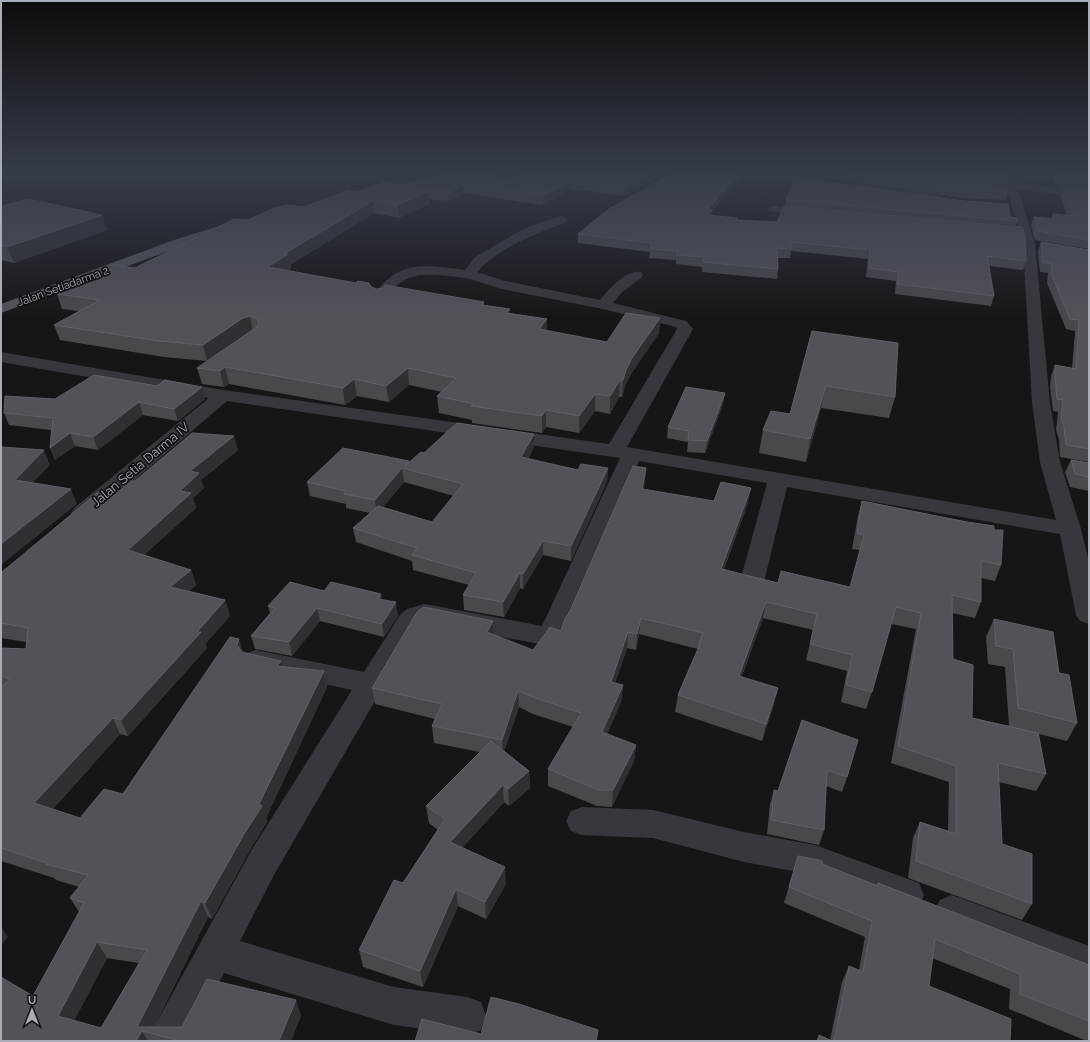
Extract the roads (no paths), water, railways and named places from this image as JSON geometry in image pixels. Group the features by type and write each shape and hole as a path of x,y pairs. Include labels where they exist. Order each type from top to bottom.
{"main road":[{"name":"Jalan Setiadarma 2","path":"1,309 178,243 204,234 243,224"}],"street":[{"path":"468,274 480,260 529,231 556,222"},
{"path":"1019,222 1028,238 1041,403 1050,462 1070,530 1088,607"},
{"path":"502,285 497,278 506,245"},
{"path":"168,1041 263,862 409,621 416,615 425,613 540,635 550,634 555,627 624,452 685,329 681,324 673,321 502,285 468,274 419,270 403,273 391,282 383,295 379,298"},
{"path":"602,305 617,289 636,275"},
{"path":"5,361 224,395 624,452 1070,530"},
{"path":"183,388 200,376"},
{"name":"Jalan Setia Darma IV","path":"70,522 224,395"},
{"path":"1050,462 1074,466"},
{"path":"753,578 778,480"},
{"path":"256,660 371,684"},
{"path":"582,822 652,824 744,847 815,860 1089,964"},
{"path":"215,952 394,1006 467,1016"}]}
